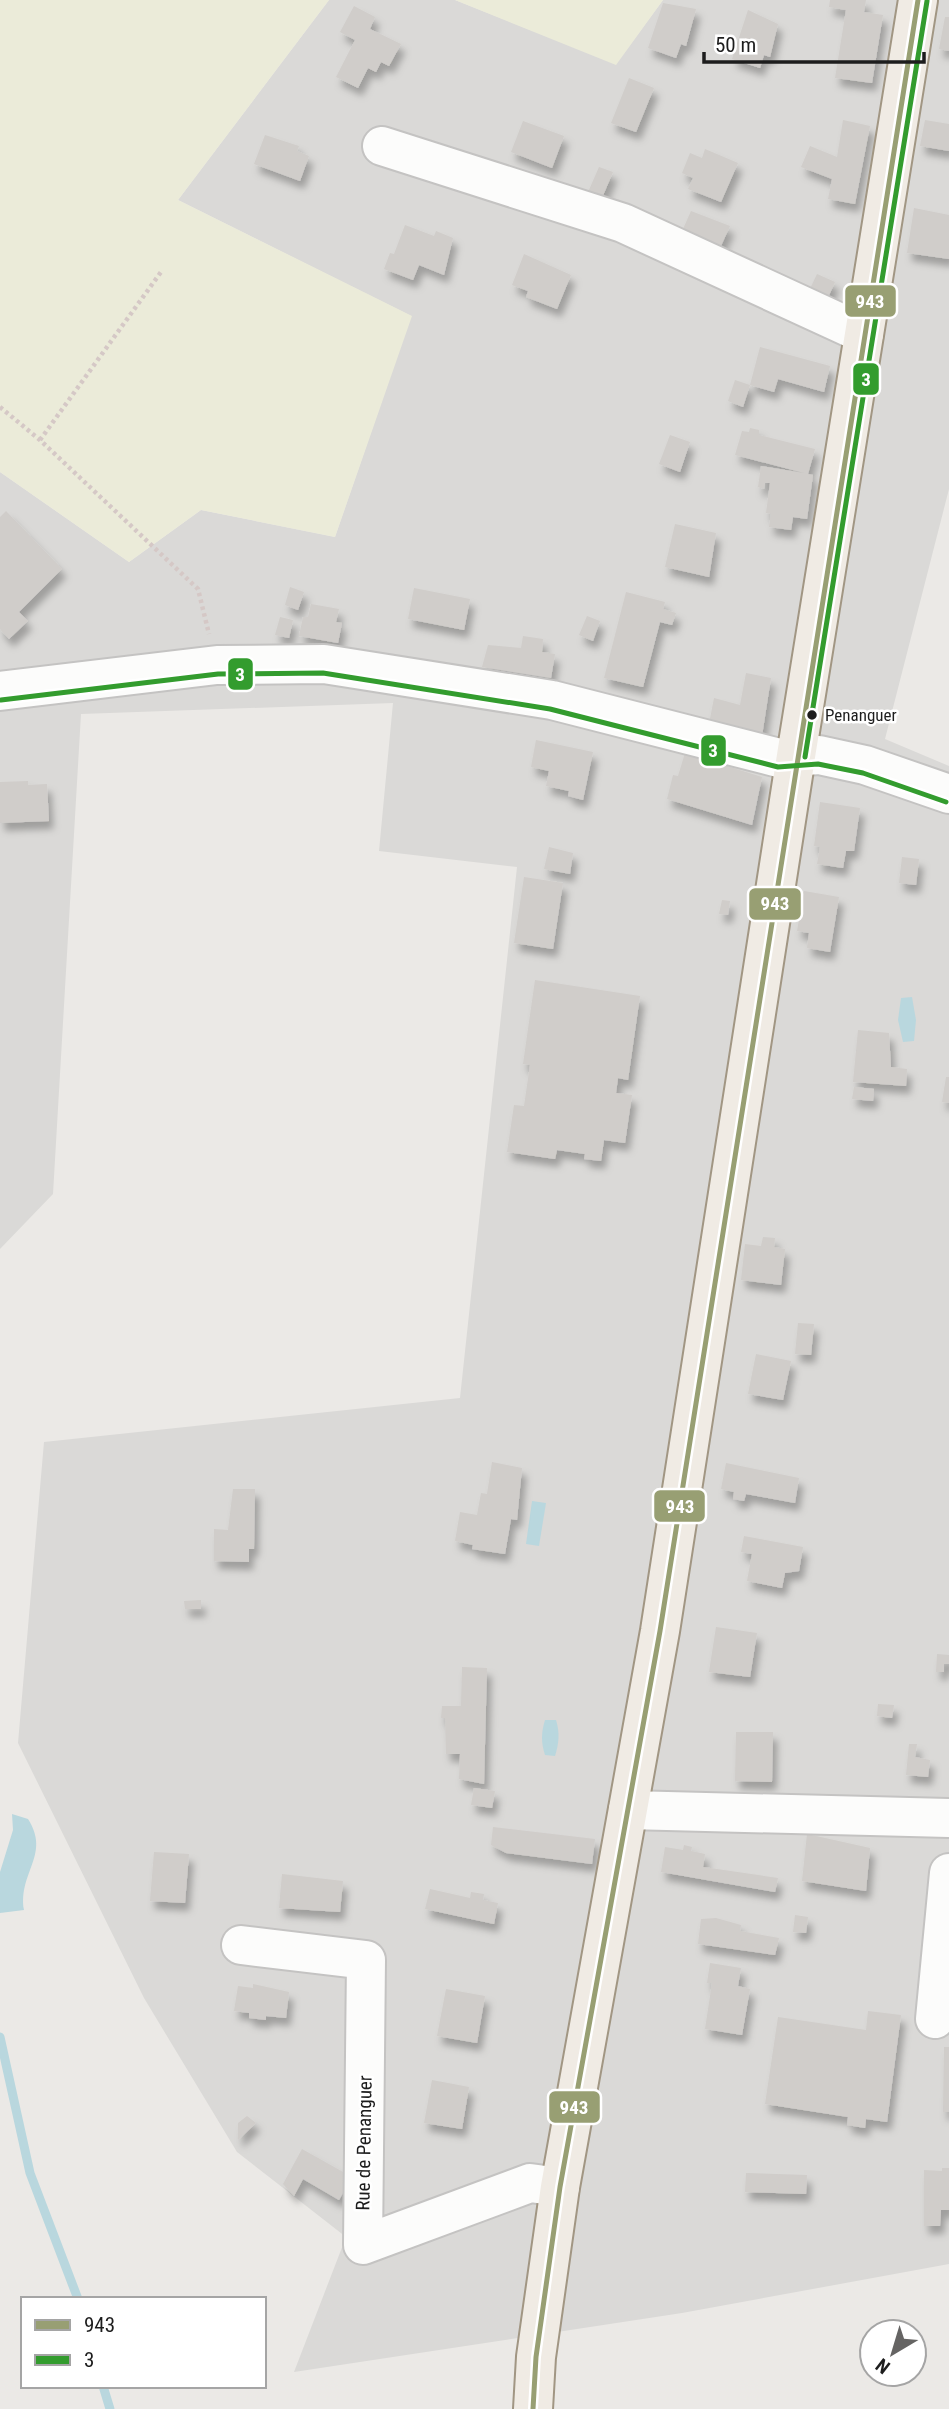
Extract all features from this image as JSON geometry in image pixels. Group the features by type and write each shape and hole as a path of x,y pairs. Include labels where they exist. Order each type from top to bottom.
{"main road":[{"path":"533,2409 536,2357 559,2187 660,1632 796,756 918,0"}],"street":[{"path":"382,146 623,223 864,334"},
{"path":"0,691 217,665 324,664 552,700 779,758 819,755 864,765 949,794"},
{"path":"628,1810 949,1818"},
{"path":"935,2019 949,1873"},
{"name":"Rue de Penanguer","path":"241,1945 366,1960 363,2245 530,2183 559,2187"}],"path":[{"path":"40,440 161,272"},
{"path":"0,407 40,440 198,589 217,665"}],"shaded area":[{"path":"329,0 455,0 616,64 663,0 949,0 949,489 885,739 949,766 949,2264 682,2313 294,2372 346,2237 237,2152 144,1998 18,1743 44,1442 460,1398 517,867 379,851 393,703 81,714 53,1194 0,1249 0,472 129,562 201,510 335,537 411,316 178,200"}],"green space":[{"path":"0,0 329,0 178,200 412,316 335,537 201,510 129,562 0,472"},
{"path":"455,0 663,0 616,65"}],"water":[{"path":"912,997 916,1020 914,1041 903,1042 898,1020 901,998"},
{"path":"532,1501 546,1503 539,1546 526,1544"},
{"path":"545,1720 556,1720 558,1738 555,1756 545,1755 542,1738"},
{"path":"12,1814 28,1819 34,1832 35,1854 25,1885 24,1910 0,1913 0,1872 13,1830"}],"building":[{"path":"830,0 866,0 864,12 883,15 872,83 835,78 846,10 829,7"},
{"path":"663,3 696,9 686,46 681,44 676,58 648,48"},
{"path":"354,6 375,17 370,29 401,44 389,66 381,62 376,72 368,68 358,88 336,77 355,40 340,32"},
{"path":"748,10 778,24 770,57 764,55 760,68 732,59"},
{"path":"945,17 949,17 949,51 939,49"},
{"path":"629,78 654,88 636,132 611,123"},
{"path":"843,120 870,126 855,204 828,199 832,179 801,167 810,146 837,157"},
{"path":"925,120 949,124 949,151 920,146"},
{"path":"523,121 564,136 552,168 511,152"},
{"path":"265,135 299,146 297,151 309,156 300,181 254,164"},
{"path":"705,149 738,163 721,202 688,189 693,178 682,173 690,153 702,158"},
{"path":"599,167 613,172 599,205 585,199"},
{"path":"914,208 949,215 949,259 907,253"},
{"path":"691,211 730,226 716,257 688,245 693,234 683,229"},
{"path":"405,225 434,236 436,231 453,238 444,275 419,265 413,280 384,269 390,253 394,254"},
{"path":"524,254 571,275 557,309 526,297 528,291 512,285"},
{"path":"817,274 835,282 826,302 807,295"},
{"path":"760,347 830,366 824,392 778,379 774,392 750,385"},
{"path":"735,380 750,385 743,407 728,401"},
{"path":"750,428 759,430 759,435 815,449 808,474 813,475 807,519 793,517 791,530 769,527 771,514 766,513 770,483 765,483 764,489 758,487 761,466 804,473 735,455 742,431 749,432"},
{"path":"670,435 690,442 680,472 659,464"},
{"path":"6,511 62,569 19,612 28,621 9,639 0,629 0,517"},
{"path":"675,524 716,533 709,577 665,567"},
{"path":"290,587 304,592 298,610 285,605"},
{"path":"414,588 470,599 464,630 408,619"},
{"path":"626,592 665,602 663,609 676,613 672,625 660,622 643,687 604,678"},
{"path":"311,604 339,609 336,622 342,623 338,643 299,636 303,617 308,617"},
{"path":"587,616 600,621 593,641 579,635"},
{"path":"280,617 293,620 289,638 275,635"},
{"path":"523,636 543,639 542,652 555,654 551,678 482,667 488,645 521,648"},
{"path":"746,673 771,678 762,736 709,724 714,698 740,705"},
{"path":"536,740 593,752 583,800 568,796 569,791 546,786 549,771 531,767"},
{"path":"685,753 762,777 752,825 667,799 673,775 678,776"},
{"path":"28,781 28,785 47,784 49,821 0,823 0,782"},
{"path":"820,802 860,808 854,851 846,851 843,868 817,864 820,847 814,846"},
{"path":"549,847 573,853 570,874 544,869"},
{"path":"902,857 919,859 916,885 899,883"},
{"path":"524,877 563,883 553,949 514,943"},
{"path":"804,891 839,897 830,952 807,948 809,933 797,931"},
{"path":"722,900 730,901 728,915 719,914"},
{"path":"535,980 640,996 628,1080 618,1078 616,1093 632,1095 625,1143 604,1140 601,1161 584,1159 585,1154 557,1150 555,1159 507,1152 514,1105 524,1106 530,1065 523,1064"},
{"path":"858,1030 889,1033 891,1067 907,1069 906,1086 853,1082"},
{"path":"946,1077 949,1077 949,1103 942,1102"},
{"path":"854,1087 874,1089 873,1101 852,1099"},
{"path":"763,1237 775,1238 774,1247 785,1249 781,1285 741,1280 745,1244 761,1246"},
{"path":"798,1323 814,1324 811,1355 795,1354"},
{"path":"756,1354 791,1361 783,1400 748,1394"},
{"path":"492,1462 522,1468 517,1520 511,1519 505,1554 472,1549 473,1545 455,1541 460,1512 477,1515 481,1493 487,1494"},
{"path":"726,1463 799,1478 795,1503 746,1494 744,1501 733,1499 734,1492 721,1489"},
{"path":"233,1489 255,1489 254,1549 249,1549 249,1562 214,1561 214,1529 228,1530"},
{"path":"744,1536 803,1547 799,1571 785,1573 782,1588 747,1581 752,1554 741,1552"},
{"path":"201,1600 201,1609 185,1609 184,1601"},
{"path":"716,1627 757,1633 750,1677 709,1672"},
{"path":"937,1654 949,1655 949,1664 944,1664 944,1672 936,1672"},
{"path":"462,1667 487,1668 484,1784 459,1779 460,1754 446,1754 442,1706 461,1706"},
{"path":"878,1704 894,1705 892,1718 877,1716"},
{"path":"736,1732 773,1732 772,1782 735,1781"},
{"path":"909,1744 917,1744 915,1757 930,1760 928,1777 906,1775"},
{"path":"474,1788 495,1791 492,1808 471,1805"},
{"path":"493,1827 595,1839 592,1864 506,1853 491,1845"},
{"path":"807,1834 870,1848 866,1891 802,1881"},
{"path":"684,1845 692,1847 691,1851 705,1854 703,1867 778,1878 775,1892 661,1872 665,1847 683,1850"},
{"path":"154,1852 189,1854 185,1903 150,1901"},
{"path":"282,1874 343,1881 340,1912 279,1908"},
{"path":"430,1889 470,1898 471,1892 484,1894 483,1900 498,1903 494,1924 425,1909"},
{"path":"795,1915 808,1917 806,1933 793,1932"},
{"path":"716,1918 741,1925 740,1931 779,1938 775,1955 698,1944 701,1919"},
{"path":"710,1963 741,1968 738,1986 750,1989 742,2035 705,2029 712,1983 707,1983"},
{"path":"253,1984 289,1992 286,2018 249,2018 249,2013 234,2011 238,1986 253,1988"},
{"path":"446,1989 485,1996 477,2043 437,2036"},
{"path":"868,2011 901,2015 887,2122 866,2119 865,2128 847,2125 848,2117 765,2104 778,2017 866,2030"},
{"path":"944,2047 949,2047 949,2112 943,2112"},
{"path":"432,2080 469,2087 462,2129 424,2123"},
{"path":"247,2116 256,2123 238,2140 238,2123"},
{"path":"302,2149 352,2177 339,2200 303,2179 294,2196 283,2184"},
{"path":"942,2168 949,2168 949,2210 941,2210 940,2226 924,2226 924,2170 942,2171"},
{"path":"746,2173 807,2175 806,2194 745,2192"}],"waterway":[{"path":"0,2037 30,2173 77,2297"},
{"path":"104,2388 110,2409"}],"transit line":[{"name":"943","path":"533,2409 536,2357 560,2187 660,1631 918,0"},
{"name":"3","path":"805,757 927,1"},
{"name":"3","path":"1,700 218,674 323,673 550,709 778,767 818,764 863,773 946,802"}],"place":[{"name":"Penanguer","path":"812,715"}]}
